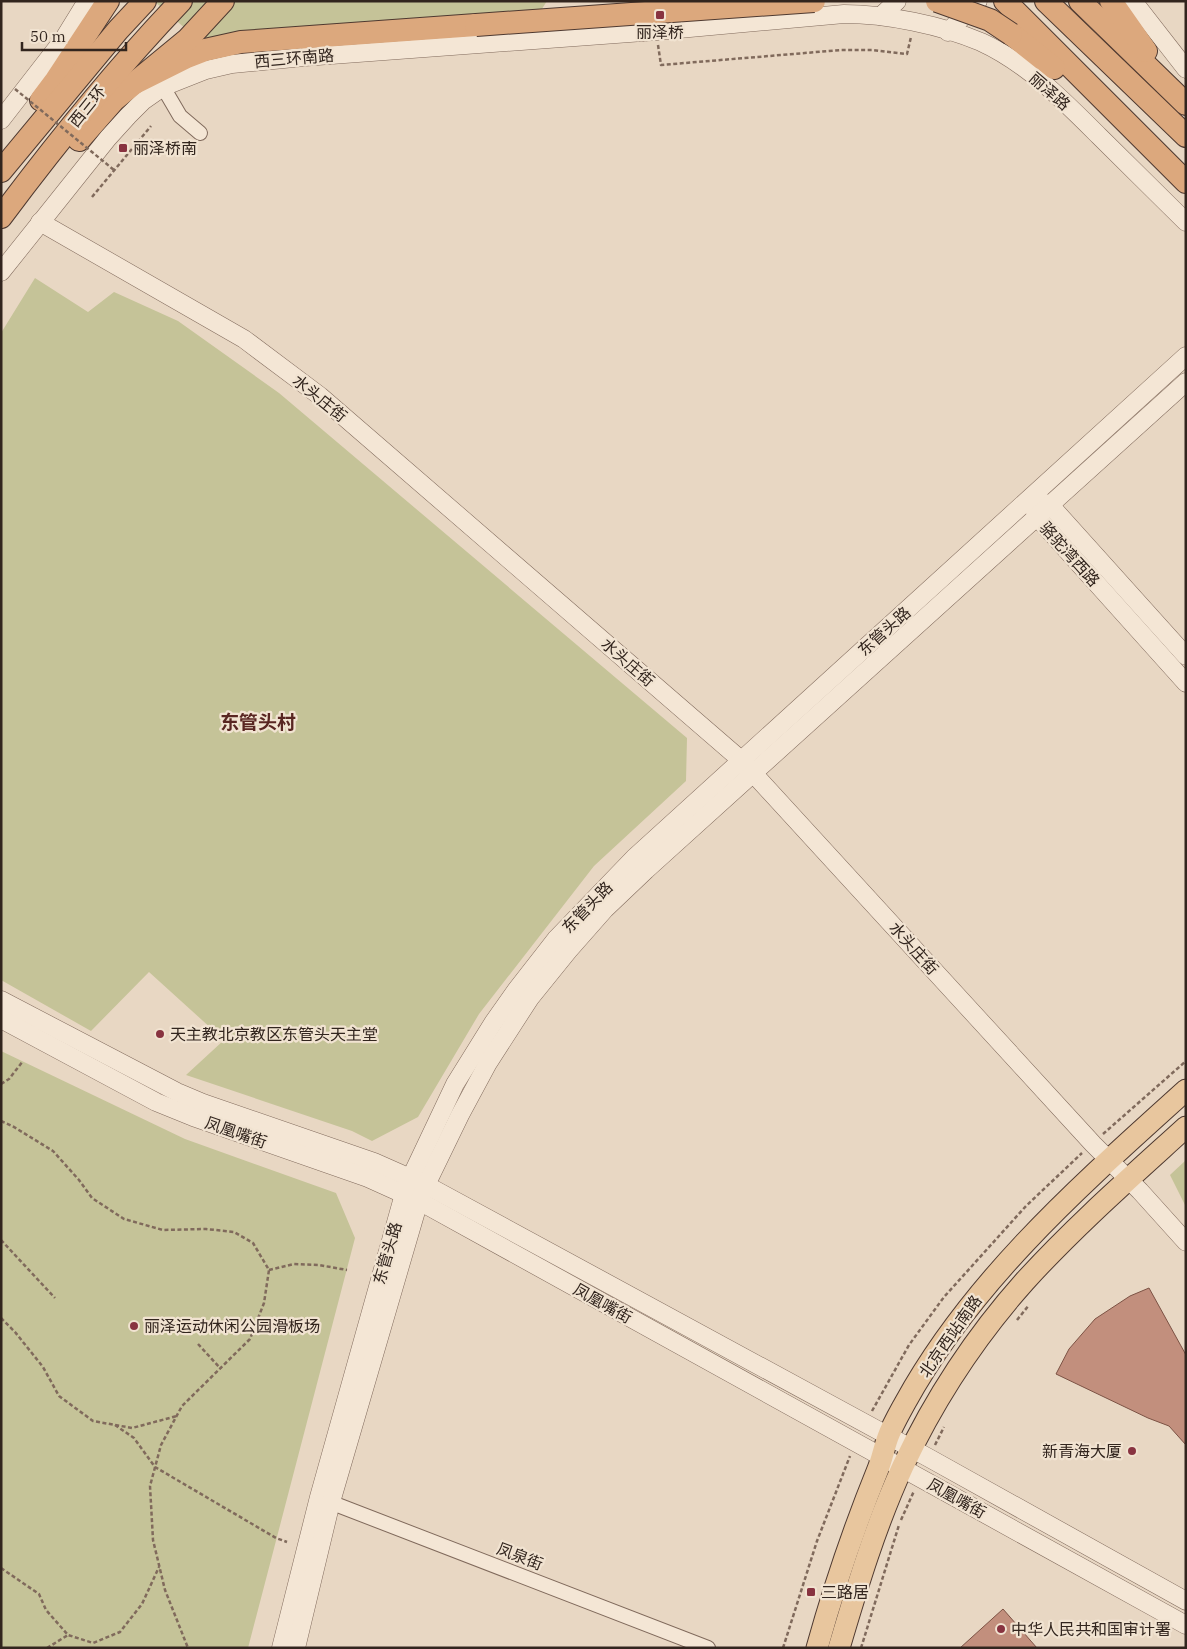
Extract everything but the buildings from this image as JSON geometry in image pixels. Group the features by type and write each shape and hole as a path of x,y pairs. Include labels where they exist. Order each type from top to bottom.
{"highway":[{"path":"6,164 25,120 56,80 108,1"},
{"name":"西三环","path":"6,164 118,30 145,1"},
{"name":"西三环","path":"1,217 40,165 143,40 181,1"},
{"path":"40,165 72,147 114,100 188,39 223,1"},
{"path":"135,83 188,56 205,50 242,42 814,1"},
{"path":"938,1 990,20 1012,17 1047,61 1150,160 1186,188"},
{"path":"1046,1 1186,136"},
{"path":"1080,1 1186,102"},
{"path":"1110,1 1186,102"},
{"name":"丽泽路","path":"1012,17 1186,182"}],"main road":[{"name":"北京西站南路","path":"817,1648 836,1579 882,1458 888,1436 904,1404 940,1345 976,1297 1053,1215 1109,1160 1186,1090"},
{"name":"北京西站南路","path":"840,1648 867,1559 911,1473 965,1359 996,1316 1066,1238 1134,1185 1186,1127"}],"street":[{"path":"1,120 55,51 87,1"},
{"path":"665,30 671,1"},
{"path":"881,16 897,1"},
{"path":"948,32 978,1"},
{"path":"1133,1 1186,69"},
{"name":"西三环南路","path":"1,272 108,138 144,101 163,87 206,70 232,64 304,57 665,30 844,14 881,16"},
{"name":"丽泽路","path":"881,16 915,22 981,42 1013,61 1064,101 1186,222"},
{"path":"163,87 180,116 200,133"},
{"name":"水头庄街","path":"40,222 208,318 265,354 327,402 741,760 1186,1242"},
{"name":"东管头路","path":"281,1648 415,1189 456,1084 472,1055 517,989 556,939 634,858 1186,356"},
{"name":"东管头路","path":"415,1189 460,1115 488,1064 530,998 605,909 1186,382"},
{"name":"骆驼湾西路","path":"1030,498 1050,505 1186,656"},
{"name":"骆驼湾西路","path":"1030,498 1037,517 1186,683"},
{"name":"凤凰嘴街","path":"1,1000 177,1092 203,1103 374,1162 415,1189 882,1458 1186,1626"},
{"name":"凤凰嘴街","path":"1,1019 156,1102 193,1117 368,1178 415,1189 920,1453 1186,1601"},
{"name":"东管头路","path":"296,1648 325,1500"},
{"name":"凤泉街","path":"325,1500 708,1648"}],"path":[{"path":"665,30 661,65 841,50 872,50 908,54 915,22"},
{"path":"15,89 114,170"},
{"path":"92,197 151,126"},
{"path":"1,1084 9,1079 23,1061"},
{"path":"1,1121 52,1151 79,1180 92,1198 124,1219 164,1230 206,1229 234,1232 253,1243 269,1270 264,1303 250,1339 182,1406 161,1445 150,1486 153,1540 159,1566 165,1590 188,1648"},
{"path":"1,1240 55,1298"},
{"path":"269,1270 294,1264 319,1265 347,1270"},
{"path":"1015,1322 1033,1301"},
{"path":"1,1318 15,1332 43,1367 59,1396 93,1421 132,1428 176,1416"},
{"path":"198,1344 221,1369"},
{"path":"114,1424 134,1438 155,1467 276,1538 287,1542"},
{"path":"920,1453 945,1426"},
{"path":"861,1648 899,1523 911,1473"},
{"path":"1,1568 38,1594 46,1610 68,1635 92,1643 120,1632 142,1604 159,1566"},
{"path":"47,1648 68,1635"}],"shaded area":[{"path":"154,1 547,1 538,15 204,45"},
{"path":"35,278 88,312 114,292 178,321 279,393 687,738 686,781 594,866 479,1014 418,1117 372,1141 352,1131 186,1075 224,1040 149,972 91,1031 1,980 1,333"},
{"path":"1,1051 185,1139 336,1193 355,1238 248,1648 1,1648"},
{"path":"1186,1160 1186,1207 1170,1175"}],"place":[{"name":"丽泽桥","path":"660,15"},
{"name":"丽泽桥南","path":"123,148"},
{"name":"天主教北京教区东管头天主堂","path":"160,1034"},
{"name":"丽泽运动休闲公园滑板场","path":"134,1326"},
{"name":"新青海大厦","path":"1132,1451"},
{"name":"三路居","path":"811,1592"},
{"name":"中华人民共和国审计署","path":"1001,1629"}],"district":[{"name":"东管头村","path":"258,722"}]}
